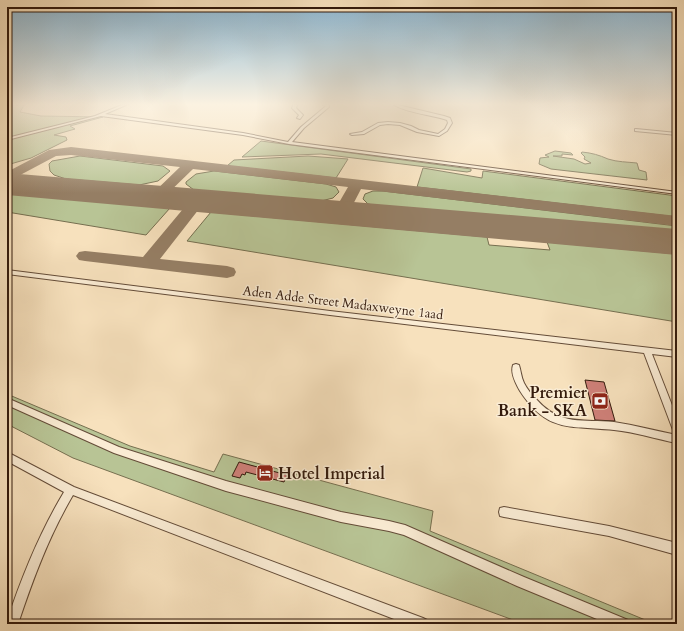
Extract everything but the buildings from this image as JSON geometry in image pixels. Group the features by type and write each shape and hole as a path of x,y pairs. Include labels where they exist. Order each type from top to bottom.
{"street":[{"path":"7,139 27,134"},
{"path":"245,134 289,143 677,193"},
{"path":"289,143 295,134"},
{"name":"Aden Adde Street Madaxweyne 1aad","path":"7,272 338,314 677,354"},
{"path":"647,350 674,416 677,430"},
{"path":"516,367 517,381 542,413 553,419 588,425 614,426 677,439"},
{"path":"7,401 117,450 226,486 358,521 389,524 521,582 624,624"},
{"path":"7,456 71,490 423,624"},
{"path":"12,624 23,591 51,525 71,490"},
{"path":"504,512 610,531 677,550"}],"green space":[{"path":"7,134 56,134 54,135 66,137 67,140 31,158 7,165"},
{"path":"261,141 471,169 471,171 467,172 321,154 242,157"},
{"path":"555,151 571,153 573,155 562,154 562,156 553,156 574,159 585,164 591,163 584,159 585,157 581,153 582,152 595,154 615,161 637,163 639,170 646,172 647,180 551,169 539,164 540,158 549,157 545,155"},
{"path":"80,156 163,166 170,171 158,181 139,185 66,179 54,175 50,171 49,164 52,161"},
{"path":"308,156 348,159 336,178 227,166 234,160"},
{"path":"423,168 482,178 483,171 677,196 677,217 417,187"},
{"path":"214,171 326,184 336,187 339,192 333,198 321,201 194,190 186,184 186,182 196,174"},
{"path":"373,191 677,226 677,231 368,204 363,199 365,194"},
{"path":"7,193 170,208 146,235 7,212"},
{"path":"211,212 487,237 489,245 550,250 547,242 677,254 677,322 187,241"},
{"path":"7,394 130,446 214,472 223,454 433,511 430,531 655,624 524,624 73,458 7,424"}],"taxiway":[{"path":"7,178 53,153 71,151 677,221"},
{"path":"156,197 190,165"},
{"path":"341,213 355,187"},
{"path":"158,264 152,262 152,256 198,200"},
{"path":"85,256 227,272"}],"runway":[{"path":"7,184 677,242"}],"place":[{"name":"Premier Bank - SKA","path":"600,401"},
{"name":"Hotel Imperial","path":"265,473"}]}
